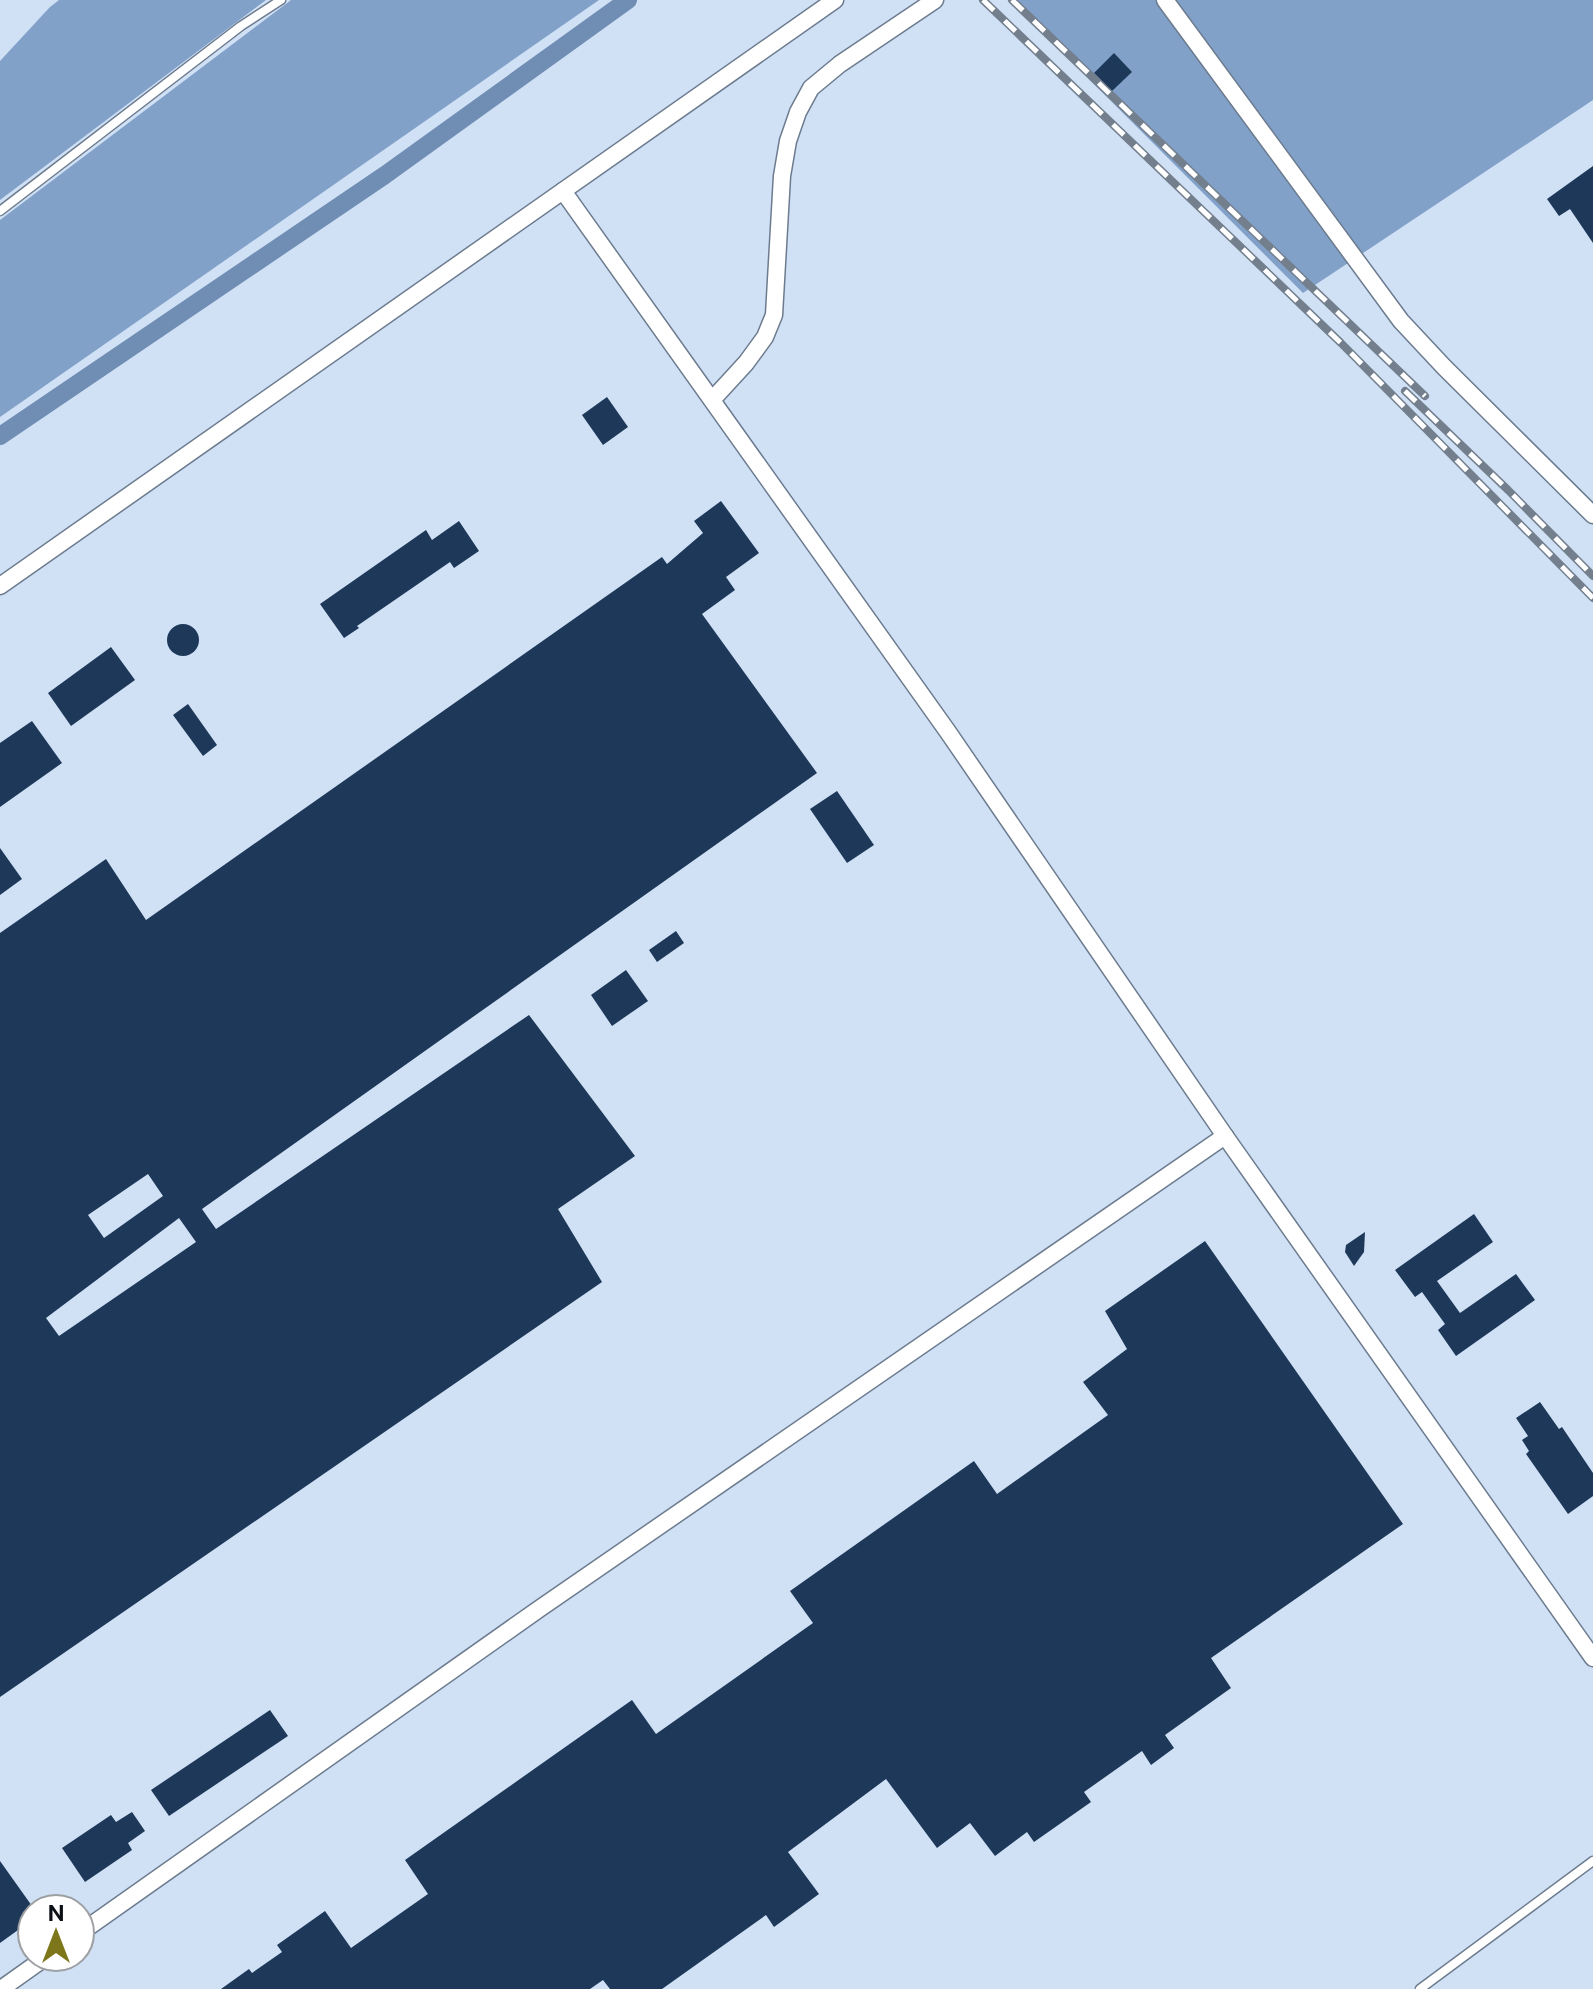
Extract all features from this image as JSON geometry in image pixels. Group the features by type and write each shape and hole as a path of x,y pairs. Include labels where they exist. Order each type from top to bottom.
{"street":[{"path":"0,586 835,0"},
{"path":"712,400 765,337 774,315 782,176 788,141 811,88 840,64 935,0"},
{"path":"1165,0 1401,321 1593,515"},
{"path":"563,191 948,732 1225,1136 1593,1658"},
{"path":"96,1922 528,1616 1225,1136"},
{"path":"1,1989 24,1973"}],"lane":[{"path":"0,211 241,26 281,0"},
{"path":"1420,1989 1593,1861"}],"shaded area":[{"path":"59,0 266,0 0,200 0,61"},
{"path":"291,0 599,0 0,417 0,220"},
{"path":"1010,0 1593,0 1593,100 1303,293"}],"building":[{"path":"1114,53 1132,72 1112,91 1094,73"},
{"path":"1593,166 1593,243 1570,209 1559,216 1547,199"},
{"path":"607,397 628,427 603,445 582,415"},
{"path":"721,501 759,553 726,577 735,590 702,614 817,773 202,1209 216,1229 529,1015 635,1156 558,1209 602,1282 0,1697 0,933 106,859 146,920 662,557 667,564 703,533 694,521","holes":["148,1174 163,1196 104,1238 88,1215","179,1218 196,1242 59,1336 46,1318"]},
{"path":"459,521 479,551 454,568 450,562 344,638 320,604 426,530 432,540"},
{"path":"183,624 194,629 199,640 194,651 183,656 172,651 167,640 172,629"},
{"path":"111,647 135,680 71,726 48,693"},
{"path":"188,704 217,745 203,756 173,715"},
{"path":"32,721 62,763 0,807 0,743"},
{"path":"837,791 874,845 847,863 810,809"},
{"path":"0,848 22,879 0,895"},
{"path":"676,931 684,943 657,962 649,950"},
{"path":"626,970 648,1001 612,1026 591,995"},
{"path":"1474,1214 1493,1242 1437,1281 1460,1313 1516,1274 1535,1300 1456,1356 1438,1330 1445,1324 1422,1292 1415,1297 1395,1270"},
{"path":"1365,1232 1364,1252 1354,1266 1345,1252 1346,1245"},
{"path":"1205,1241 1403,1524 1211,1658 1231,1688 1165,1735 1174,1748 1151,1765 1142,1751 1084,1792 1091,1802 1034,1842 1027,1832 995,1856 970,1823 937,1848 886,1779 788,1852 819,1894 774,1927 766,1915 662,1989 610,1989 603,1980 590,1989 221,1989 249,1969 252,1973 282,1952 277,1945 325,1911 351,1948 428,1894 405,1860 632,1700 656,1734 813,1623 790,1591 974,1461 997,1494 1108,1415 1083,1382 1127,1349 1105,1311"},
{"path":"1540,1402 1559,1429 1562,1427 1593,1473 1593,1496 1568,1514 1526,1454 1529,1451 1522,1440 1528,1436 1516,1418"},
{"path":"270,1710 288,1736 169,1816 151,1790"},
{"path":"132,1812 145,1831 128,1843 132,1850 85,1882 62,1848 111,1815 116,1822"},
{"path":"0,1861 23,1893 16,1893 16,1932 0,1943"}],"waterway":[{"path":"0,436 385,175 628,0"}],"railway":[{"path":"983,0 1341,343 1593,598"},
{"path":"1012,0 1425,396"},
{"path":"1405,391 1593,576"}]}
